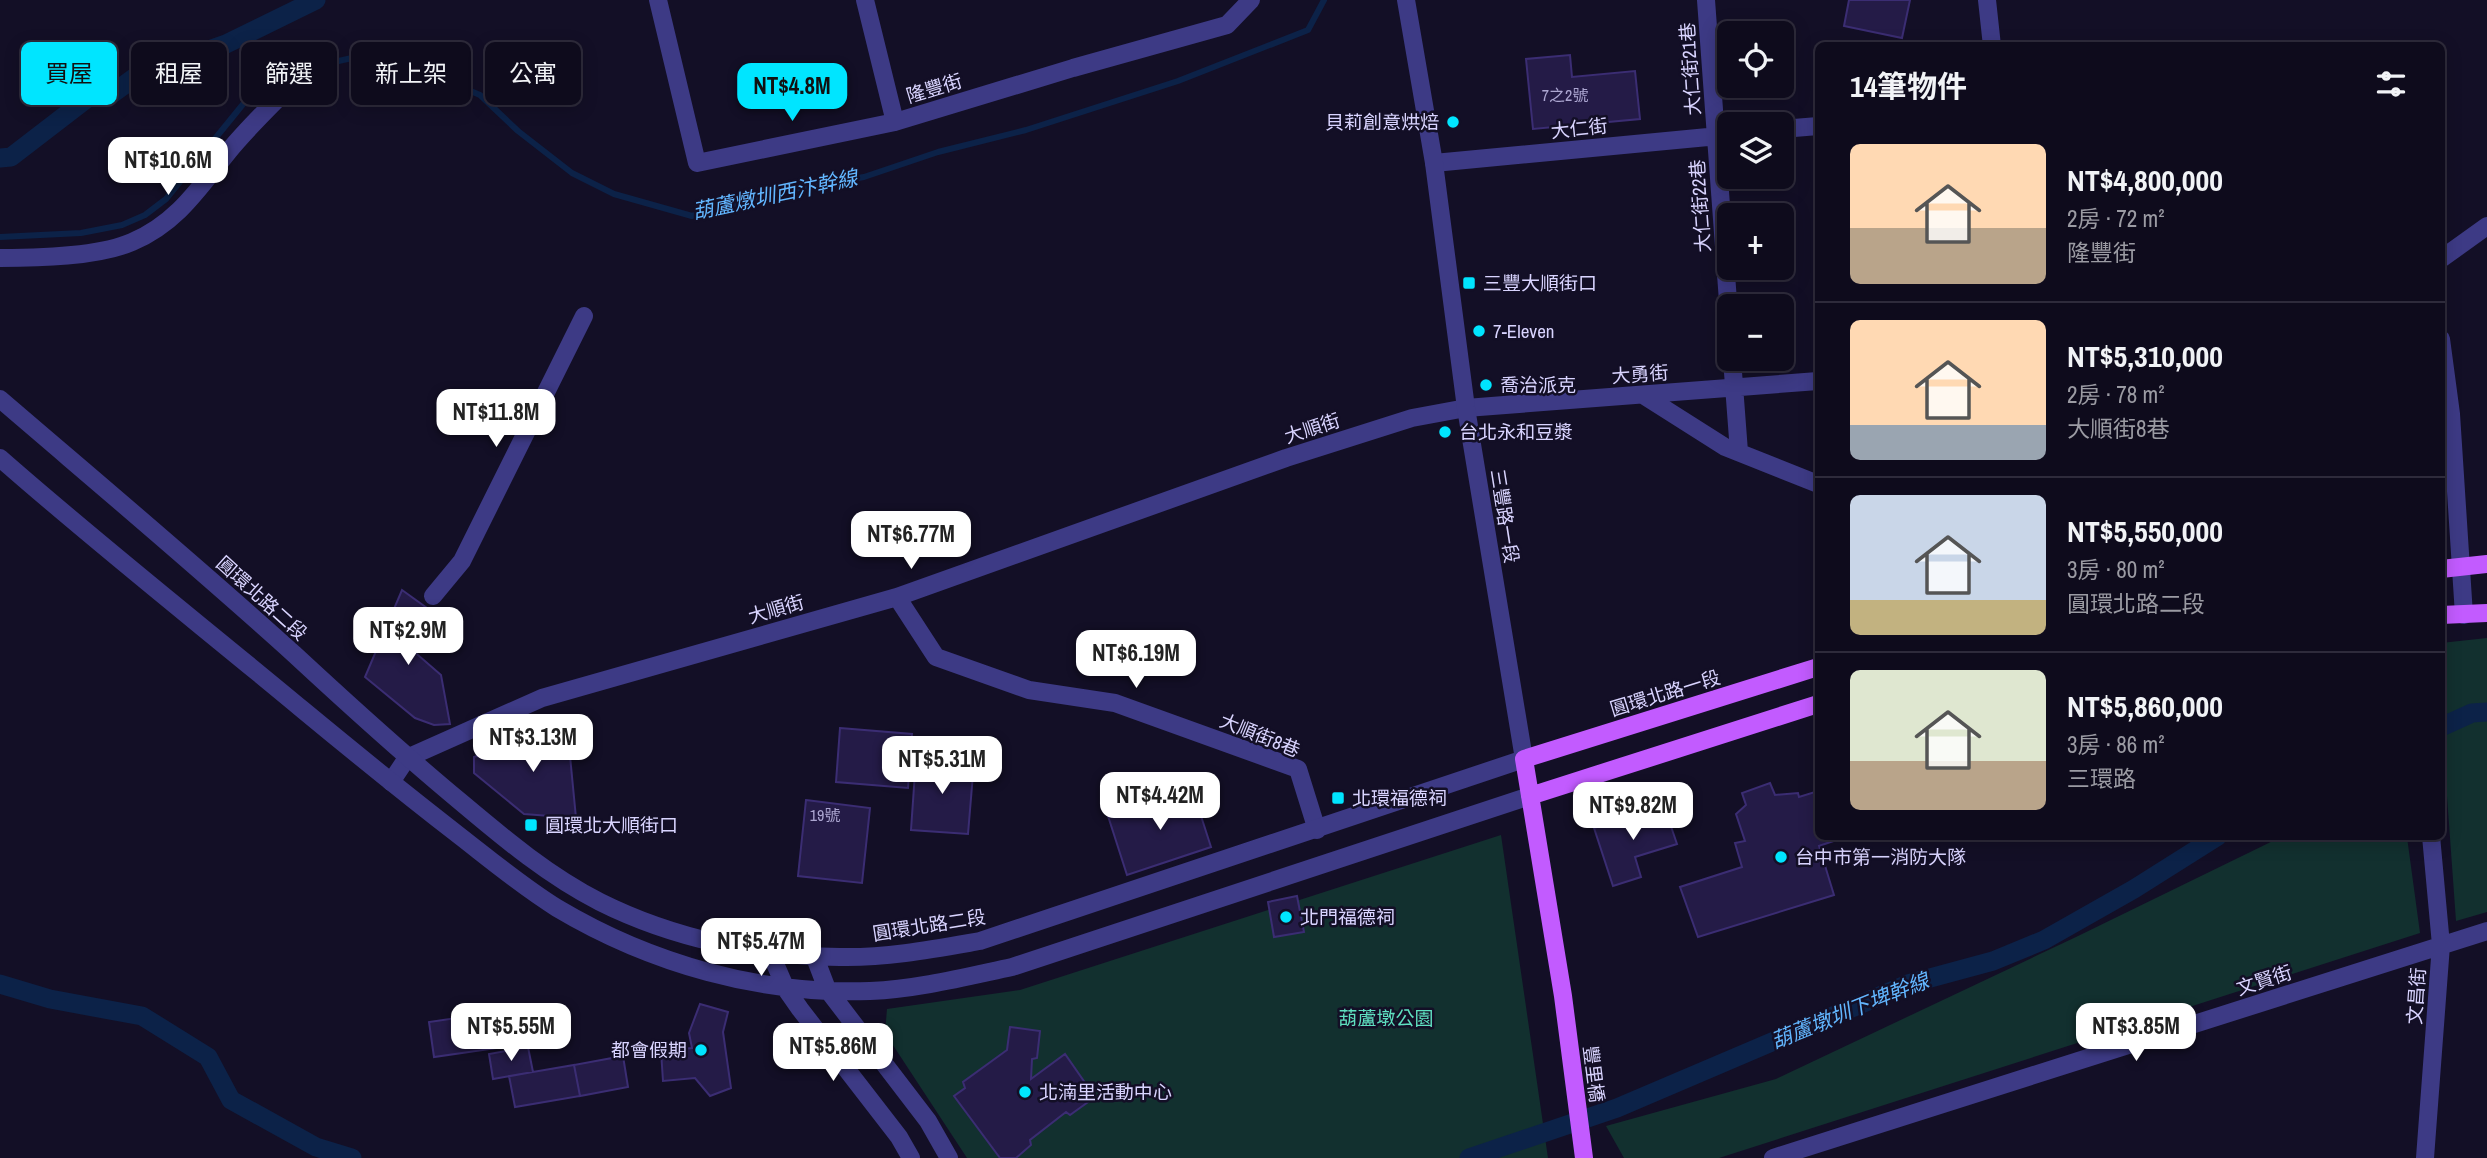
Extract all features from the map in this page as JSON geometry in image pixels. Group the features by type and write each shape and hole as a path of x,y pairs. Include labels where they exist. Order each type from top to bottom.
{"main road":[{"path":"2445,568 2487,564"},
{"path":"2445,615 2487,613"},
{"name":"圓環北路一段","path":"1524,759 1815,668"},
{"path":"1530,796 1815,705"},
{"name":"三豐路一段","path":"1524,759 1563,996"},
{"name":"豐里橋","path":"1563,996 1584,1158"}],"street":[{"name":"隆豐街","path":"658,0 697,163 895,122 1227,25 1251,0"},
{"path":"866,0 895,122"},
{"name":"三豐路一段","path":"1406,0 1434,163 1466,408 1524,759"},
{"name":"大仁街21巷","path":"1706,0 1719,112"},
{"path":"1987,0 1992,42"},
{"path":"0,258 84,254 130,243 155,231 179,213 201,189 266,105"},
{"path":"1794,129 1815,126"},
{"name":"大仁街","path":"1434,163 1717,135"},
{"name":"大仁街22巷","path":"1724,189 1728,294"},
{"path":"2445,256 2487,226"},
{"path":"433,596 462,561 584,316"},
{"path":"2445,369 2451,414 2464,615"},
{"path":"1733,371 1739,452"},
{"name":"大勇街","path":"1466,408 1815,381"},
{"path":"1643,395 1725,447 1815,483"},
{"name":"圓環北路二段","path":"0,400 216,584 407,758 521,853 601,903 672,931 709,942 771,952 841,957 908,954 980,942 1524,759"},
{"name":"大順街","path":"407,758 542,698 897,597 1286,458 1412,418 1466,408"},
{"path":"0,458 391,782 528,890 624,942 687,966 726,977 786,989 871,991 935,983 1012,967 1530,796"},
{"name":"大順街8巷","path":"897,597 936,657 1029,690 1115,703 1298,769 1317,830"},
{"path":"391,782 407,758"},
{"name":"文昌街","path":"2425,1158 2441,945 2431,840"},
{"name":"文賢街","path":"1773,1158 2487,932"},
{"path":"771,952 786,989 899,1137 911,1158"},
{"path":"814,956 827,989 928,1121 949,1158"}],"green space":[{"path":"2487,638 2487,912 2456,921 2445,768 2445,643"},
{"name":"葫蘆墩公園","path":"1501,835 1548,1158 967,1158 885,1033 887,1009 1020,990"},
{"path":"2275,840 2407,840 2420,933 1719,1158 1624,1158 1606,1126 1776,1079"}],"building":[{"path":"1849,0 1910,0 1902,38 1844,26"},
{"path":"1570,55 1572,77 1635,71 1640,119 1533,129 1526,59"},
{"path":"402,590 431,611 403,642 441,675 450,724 434,725 415,718 365,677"},
{"path":"567,725 576,818 524,814 474,773 474,757"},
{"path":"840,728 912,734 908,788 836,782"},
{"path":"916,758 974,762 968,834 911,830"},
{"name":"台中市第一消防大隊","path":"1770,783 1775,795 1798,793 1799,797 1815,792 1815,840 1836,840 1819,846 1834,895 1698,937 1680,887 1742,867 1735,843 1745,841 1736,814 1746,805 1742,793"},
{"path":"1192,788 1211,847 1127,875 1108,816"},
{"path":"806,800 870,808 862,883 798,876"},
{"path":"1664,806 1677,844 1635,857 1641,877 1613,886 1594,828"},
{"name":"北門福德祠","path":"1297,896 1304,932 1274,937 1268,902"},
{"name":"都會假期","path":"700,1004 728,1012 723,1032 731,1088 710,1096 695,1078 663,1081 661,1051 692,1048 689,1033"},
{"path":"491,1013 497,1048 434,1057 429,1022"},
{"name":"北湳里活動中心","path":"1010,1027 1040,1031 1037,1058 1032,1059 1031,1079 1065,1054 1095,1097 1070,1115 1066,1112 1030,1140 1031,1145 1016,1158 1000,1158 954,1096 965,1088 963,1082 1007,1050"},
{"path":"528,1047 533,1072 493,1079 489,1054"},
{"path":"623,1056 628,1087 580,1096 574,1065"},
{"path":"574,1065 580,1096 515,1107 509,1076"}],"waterway":[{"path":"0,158 11,157 89,97 109,96 138,75 226,44 316,0"},
{"name":"葫蘆燉圳西汴幹線","path":"0,237 81,233 122,225 145,215 166,199 244,103 296,66 316,66 361,56 440,78 480,95 518,131 572,173 614,194 692,216 776,192 864,177 938,152 1026,130 1178,81 1308,30 1324,0"},
{"name":"葫蘆墩圳下埤幹線","path":"2445,725 2472,713 2487,712"},
{"name":"葫蘆墩圳下埤幹線","path":"1469,1158 1617,1108 1908,984 1993,961 2044,940 2134,889 2212,840"},
{"name":"葫蘆墩圳下埤幹線","path":"0,984 50,999 142,1016 208,1057 231,1100 316,1147 352,1158"}],"place":[{"name":"貝莉創意烘焙","path":"1453,122"},
{"name":"三豐大順街口","path":"1469,283"},
{"name":"7-Eleven","path":"1479,331"},
{"name":"喬治派克","path":"1486,385"},
{"name":"台北永和豆漿","path":"1445,432"},
{"name":"北環福德祠","path":"1338,798"},
{"name":"圓環北大順街口","path":"531,825"},
{"name":"台中市第一消防大隊","path":"1781,857"},
{"name":"北門福德祠","path":"1286,917"},
{"name":"都會假期","path":"701,1050"},
{"name":"北湳里活動中心","path":"1025,1092"}]}
